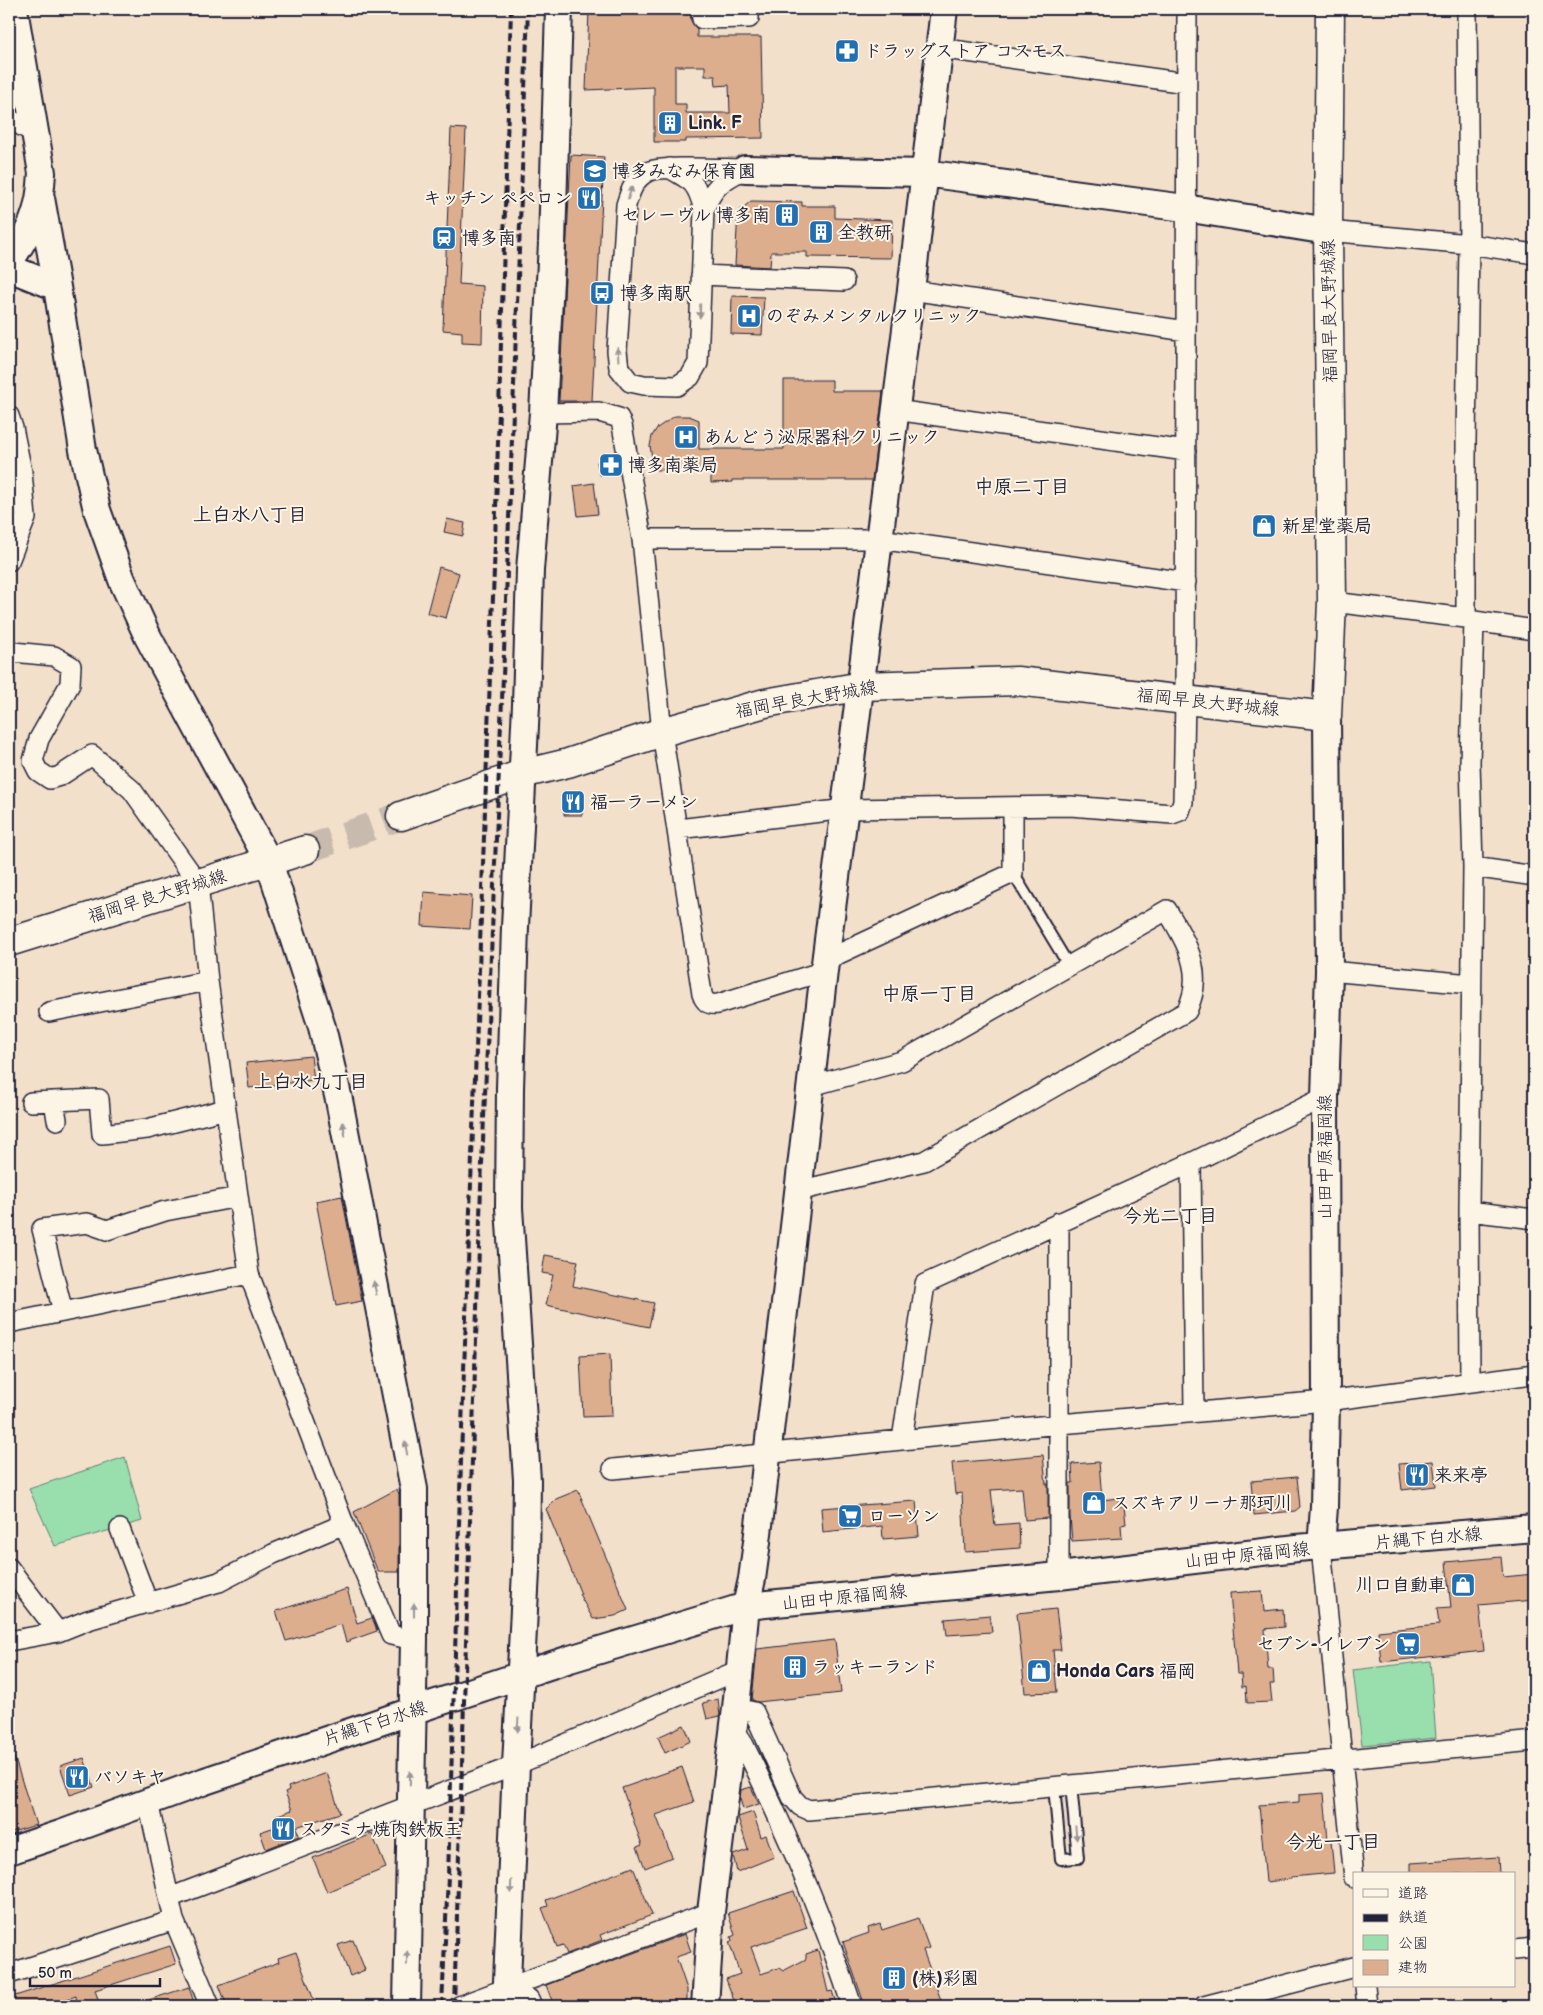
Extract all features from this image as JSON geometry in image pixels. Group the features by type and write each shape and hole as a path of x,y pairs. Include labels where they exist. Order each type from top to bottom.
{"main road":[{"name":"福岡早良大野城線","path":"401,816 522,774 568,763 662,732 764,703 862,686 1017,681 1327,716 1332,602 1328,231 1330,9"},
{"name":"福岡早良大野城線","path":"9,942 305,850"}],"street":[{"path":"14,9 36,134 42,173 41,198 57,287 82,450 97,510 116,562 148,637 269,862 322,1027 339,1100 361,1223 414,1489 414,1640 407,2006"},
{"path":"506,1996 526,1572 527,1480 509,1208 514,927 530,570 543,413 552,243 559,9"},
{"path":"702,9 702,19 749,18 749,9"},
{"path":"705,2006 711,1912 736,1708 746,1606 752,1578 768,1454 810,1086 862,686 944,9"},
{"path":"678,829 846,809 1070,806 1172,814 1180,811 1182,802 1185,700 1187,9"},
{"path":"1467,9 1469,244 1466,440 1473,867 1469,1210 1470,1381"},
{"path":"939,48 1186,83"},
{"path":"9,119 36,134"},
{"path":"669,168 689,179 699,190 704,210 698,363 690,377 677,386 644,386 630,382 619,368 617,351 626,205 633,185 647,172 669,168 924,173 1185,208 1328,231 1469,244 1534,254"},
{"path":"704,210 711,192 725,179 745,169"},
{"path":"9,263 30,231 41,198"},
{"path":"9,268 57,287"},
{"path":"701,276 844,282"},
{"path":"911,290 1186,331"},
{"path":"895,410 1186,451"},
{"path":"543,413 599,412 619,418 622,425 642,539 662,732 704,1001 710,1005 718,1004 825,966 1013,873 1013,807"},
{"path":"9,416 22,472 26,518 9,561"},
{"path":"642,539 879,539 1186,582"},
{"path":"1332,602 1534,630"},
{"path":"9,649 13,652 54,656 71,666 70,684 39,739 33,761 38,771 50,779 60,776 92,755 132,790 198,882 208,981 249,1274 344,1524 391,1635 414,1640"},
{"name":"山田中原福岡線","path":"746,1606 1059,1576 1296,1548 1321,1547 1324,1507 1326,1401 1325,1097 1329,971 1327,716"},
{"path":"1473,867 1534,876"},
{"path":"798,1191 924,1161 1187,1011 1194,988 1195,976 1186,945 1167,910 902,1062 810,1086"},
{"path":"1329,971 1471,984"},
{"path":"49,1012 208,981"},
{"path":"902,1440 925,1284 1191,1163 1325,1097"},
{"path":"31,1102 99,1099 102,1134 147,1129 226,1109"},
{"path":"54,1101 57,1120"},
{"path":"1191,1163 1194,1412"},
{"path":"63,1312 42,1229 87,1222 107,1230 165,1211 238,1196"},
{"path":"1469,1210 1534,1218"},
{"path":"1059,1222 1059,1576"},
{"path":"9,1323 249,1274"},
{"path":"613,1469 1060,1424 1326,1401 1534,1374"},
{"path":"9,1641 58,1632 88,1620 218,1582 273,1554 344,1524"},
{"name":"片縄下白水線","path":"1321,1547 1534,1528"},
{"path":"120,1530 148,1603"},
{"path":"1321,1547 1353,1872"},
{"path":"9,1568 58,1632"},
{"name":"片縄下白水線","path":"9,1851 412,1711 746,1606"},
{"path":"170,1898 516,1765 739,1670"},
{"path":"736,1708 754,1712 792,1797 800,1806 810,1810 1534,1741"},
{"path":"732,1735 741,1739 797,1859 852,2006"},
{"path":"148,1802 174,1920 210,2006"},
{"path":"459,2006 506,1996 711,1912"},
{"path":"9,1974 174,1920"},
{"path":"1516,1950 1534,1948"},
{"path":"1204,2006 1353,1967"},
{"path":"1365,1988 1367,2006"},
{"path":"506,1996 529,1999 532,2006"}],"lane":[{"path":"1013,873 1069,966"},
{"path":"1063,1786 1078,1858 1061,1859 1063,1786"}],"green space":[{"path":"125,1457 142,1521 55,1546 29,1489"},
{"path":"1430,1661 1436,1738 1362,1745 1353,1670"}],"building":[{"path":"589,9 690,9 691,21 697,29 697,37 761,37 763,138 686,139 686,142 654,142 654,87 586,90","holes":["675,66 705,66 705,76 715,76 716,86 729,85 730,113 686,113 686,104 675,104"]},
{"path":"451,128 466,129 459,284 483,286 482,343 462,342 462,332 443,330"},
{"path":"571,155 604,157 592,401 559,401"},
{"path":"751,201 802,202 802,206 835,206 835,218 892,220 891,258 807,257 807,252 771,252 770,267 735,265 738,212"},
{"path":"732,296 764,297 762,335 731,334"},
{"path":"784,380 832,380 832,391 883,391 872,480 732,480 732,482 711,483 711,469 656,470 656,463 652,458 650,446 652,436 657,428 675,416 689,416 699,420 699,449 784,449"},
{"path":"616,457 619,471 600,475 597,462"},
{"path":"594,483 598,514 578,516 574,486"},
{"path":"447,519 465,523 463,536 444,532"},
{"path":"439,567 459,573 446,618 427,613"},
{"path":"565,792 582,793 582,815 564,815"},
{"path":"424,892 472,896 470,929 422,926"},
{"path":"311,1056 314,1080 249,1088 246,1063"},
{"path":"342,1196 362,1301 336,1306 316,1201"},
{"path":"545,1255 578,1261 573,1286 654,1303 649,1327 546,1305 553,1275 542,1273"},
{"path":"610,1354 612,1416 583,1417 580,1356"},
{"path":"1043,1455 1046,1484 1048,1484 1048,1518 1025,1520 1022,1488 991,1490 995,1525 1019,1523 1020,1548 965,1552 962,1493 955,1494 952,1463"},
{"name":"来来亭","path":"1433,1461 1436,1486 1402,1490 1399,1464"},
{"name":"スズキアリーナ那珂川","path":"1099,1462 1102,1500 1118,1498 1119,1506 1124,1506 1126,1524 1121,1525 1122,1538 1072,1541 1070,1483 1073,1483 1072,1464"},
{"path":"1297,1477 1300,1507 1295,1511 1254,1515 1251,1481"},
{"path":"397,1489 399,1494 399,1572 378,1572 354,1512"},
{"path":"578,1490 628,1610 615,1616 593,1619 579,1594 581,1594 546,1509 556,1499"},
{"path":"916,1501 919,1536 883,1539 882,1526 823,1532 821,1508"},
{"path":"1501,1557 1503,1577 1534,1574 1534,1600 1479,1605 1484,1651 1381,1662 1378,1631 1439,1625 1437,1608 1451,1607 1446,1562"},
{"path":"347,1589 357,1623 372,1618 377,1631 346,1642 341,1624 286,1641 276,1611"},
{"path":"1262,1591 1264,1611 1283,1609 1284,1627 1265,1629 1268,1669 1273,1669 1274,1684 1270,1684 1272,1702 1247,1703 1246,1686 1242,1687 1241,1674 1237,1674 1230,1593"},
{"name":"Honda Cars 福岡","path":"1056,1609 1061,1650 1053,1650 1057,1692 1025,1693 1017,1613"},
{"path":"990,1615 992,1632 947,1635 945,1619"},
{"name":"ラッキーランド","path":"835,1640 841,1693 758,1702 752,1700 757,1649"},
{"path":"718,1699 720,1716 707,1719 703,1703"},
{"path":"684,1725 691,1741 665,1753 658,1737"},
{"path":"12,1750 36,1825 9,1833 9,1751"},
{"name":"バソキヤ","path":"84,1758 94,1787 70,1795 60,1766"},
{"path":"682,1767 694,1802 656,1815 672,1857 645,1868 637,1847 642,1845 622,1788"},
{"path":"327,1773 340,1813 296,1827 299,1836 266,1849 260,1832 278,1826 275,1816 292,1810 285,1792 289,1790 288,1787"},
{"path":"751,1787 759,1804 743,1809 740,1799 741,1790"},
{"path":"1324,1793 1328,1841 1331,1841 1334,1873 1291,1877 1291,1879 1266,1882 1259,1805 1299,1802 1299,1795"},
{"path":"753,1812 761,1837 766,1835 774,1857 737,1872 733,1855 748,1850 738,1817"},
{"path":"372,1834 386,1868 327,1892 313,1858"},
{"path":"1498,1857 1499,1872 1411,1872 1411,1863"},
{"path":"633,1867 652,1915 600,1935 602,1940 567,1954 563,1945 557,1947 542,1908 548,1906 546,1900"},
{"path":"794,1891 807,1928 751,1947 761,1974 779,1968 783,1971 806,1959 806,1954 818,1950 828,1992 832,1991 837,2006 736,2006 726,1979 740,1974 729,1942 732,1941 731,1937 735,1935 728,1913"},
{"name":"(株)彩園","path":"918,1918 929,1948 923,1950 943,2006 865,2006 843,1942 869,1933 868,1928 880,1924 882,1930"},
{"path":"685,1934 691,1952 676,1957 687,1989 687,2000 681,2001 682,2006 554,2006 546,1985"},
{"path":"353,1940 365,1970 350,1976 338,1945"},
{"path":"170,1946 176,1964 95,1990 100,2006 77,2006 76,1996 46,2006 9,2006 9,1998"},
{"path":"296,1952 316,2006 227,2006 219,1985 279,1962 278,1958"},
{"path":"189,1987 195,2006 140,2006 139,2003"}],"tunnel":[{"path":"305,850 401,816"}],"railway":[{"path":"442,2006 495,543 511,9"},
{"path":"454,2006 481,1187 504,653 528,9"}],"place":[{"name":"ドラッグストア コスモス","path":"847,51"},
{"name":"Link. F","path":"670,123"},
{"name":"博多みなみ保育園","path":"595,171"},
{"name":"キッチン ペペロン","path":"589,198"},
{"name":"セレーヴル 博多南","path":"787,215"},
{"name":"全教研","path":"821,232"},
{"name":"博多南","path":"444,238"},
{"name":"博多南駅","path":"602,293"},
{"name":"のぞみメンタルクリニック","path":"749,316"},
{"name":"あんどう泌尿器科クリニック","path":"686,437"},
{"name":"博多南薬局","path":"611,465"},
{"name":"新星堂薬局","path":"1264,526"},
{"name":"福一ラーメン","path":"573,802"},
{"name":"来来亭","path":"1417,1475"},
{"name":"スズキアリーナ那珂川","path":"1094,1503"},
{"name":"ローソン","path":"850,1516"},
{"name":"川口自動車","path":"1463,1585"},
{"name":"セブン-イレブン","path":"1408,1644"},
{"name":"ラッキーランド","path":"795,1667"},
{"name":"Honda Cars 福岡","path":"1039,1671"},
{"name":"バソキヤ","path":"77,1777"},
{"name":"スタミナ焼肉鉄板王","path":"283,1829"},
{"name":"(株)彩園","path":"894,1978"}],"district":[{"name":"中原二丁目","path":"1022,486"},
{"name":"上白水八丁目","path":"250,514"},
{"name":"中原一丁目","path":"929,993"},
{"name":"上白水九丁目","path":"311,1081"},
{"name":"今光二丁目","path":"1170,1215"},
{"name":"今光一丁目","path":"1333,1841"}]}
